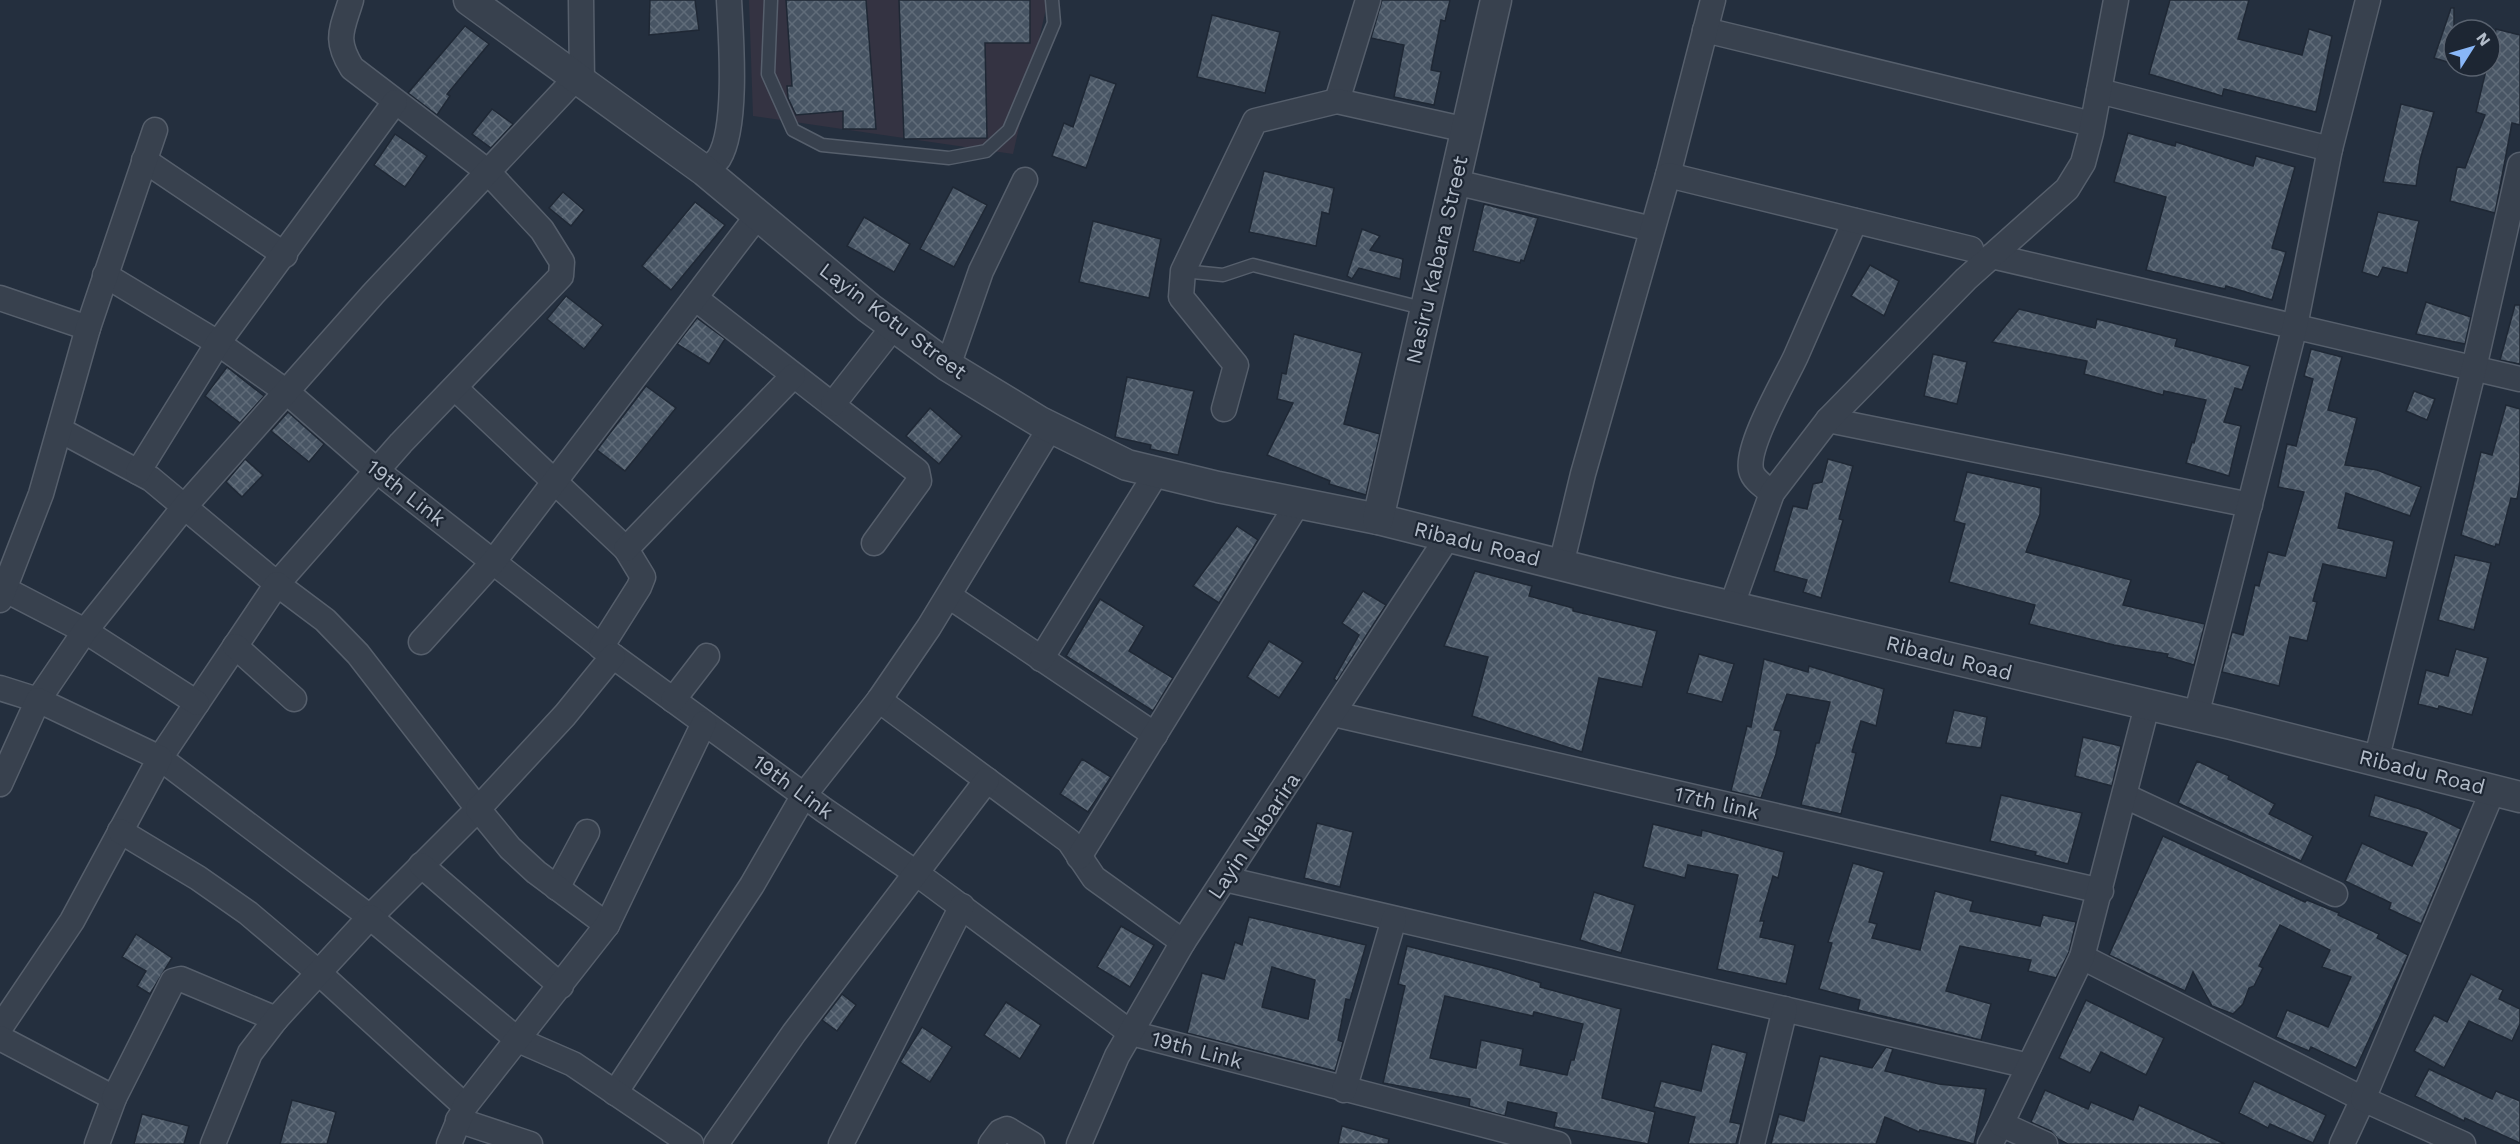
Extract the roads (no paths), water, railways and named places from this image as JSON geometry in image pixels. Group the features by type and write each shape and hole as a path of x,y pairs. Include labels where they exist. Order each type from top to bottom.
{"street":[{"path":"0,1028 72,921 160,758 277,584 376,470 561,276 562,262 542,230 487,171 352,68 341,51 341,36 351,0"},
{"name":"Layin Kotu Street","path":"469,0 705,171 894,326 948,366 1050,428 1127,465 1378,519"},
{"path":"0,784 38,700 85,631 185,506 288,393 373,294 487,171 580,79 581,0"},
{"path":"705,171 718,158 726,139 730,118 729,0"},
{"path":"1337,101 1368,0"},
{"name":"Nasiru Kabara Street","path":"1378,519 1496,0"},
{"path":"1561,565 1582,474 1668,175 1713,0"},
{"path":"1732,605 1772,493 1828,420 1982,252 2067,189 2083,163 2116,0"},
{"path":"2196,716 2295,326 2330,149 2368,0"},
{"path":"1705,30 2092,124"},
{"path":"2098,91 2330,149"},
{"path":"1224,409 1236,365 1181,297 1183,271 1255,121 1337,101 1467,130"},
{"path":"138,472 218,343 285,255 395,102"},
{"path":"155,130 88,328 41,494 2,595 85,631 197,703"},
{"path":"144,160 285,255"},
{"path":"2376,761 2474,368 2520,165"},
{"path":"1668,175 1855,222 2520,378"},
{"path":"948,366 981,271 1024,180"},
{"path":"1455,182 1652,229"},
{"path":"422,642 494,561 758,215"},
{"path":"1772,493 1753,476 1750,469 1752,457 1764,420 1795,358 1855,222"},
{"name":"19th Link","path":"105,275 218,343 288,393 376,470 607,652 962,906 1131,1033 1558,1144"},
{"path":"0,298 88,328"},
{"path":"695,298 793,376 913,466 919,475 919,482 874,543"},
{"path":"833,404 894,326"},
{"path":"626,549 793,376"},
{"path":"213,1144 250,1053 276,1019 370,917 478,809 565,715 607,652 643,577 626,549 455,388"},
{"path":"1828,420 2250,505"},
{"path":"615,1093 752,885 804,795 879,700 949,596 1050,428"},
{"path":"60,430 138,472 185,506 277,584 325,620 358,654 510,848 557,888 607,925"},
{"path":"1041,659 1157,472"},
{"path":"1079,858 1298,503"},
{"name":"Ribadu Road","path":"1378,519 1447,538 2196,716 2506,794"},
{"name":"Layin Nabarira","path":"1079,1144 1117,1056 1183,942 1447,538"},
{"path":"949,596 1155,735"},
{"path":"235,646 294,699"},
{"path":"673,700 707,656"},
{"path":"0,688 38,700 160,758 370,917 518,1040 573,1064 691,1144"},
{"path":"879,700 1069,842 1094,878 1183,942"},
{"path":"2045,1144 1996,1134 2082,957 2101,891 2147,706"},
{"name":"17th link","path":"1334,714 2101,891"},
{"path":"449,1144 462,1113 607,925 704,723"},
{"path":"716,1144 794,1033 987,780"},
{"path":"2342,1144 2506,794"},
{"path":"2125,796 2335,894"},
{"path":"120,831 198,878 248,913 319,973 462,1113 530,1144"},
{"path":"557,888 587,832"},
{"path":"421,865 561,986"},
{"path":"1225,879 2029,1066"},
{"path":"841,1144 962,906"},
{"path":"1344,1090 1394,918"},
{"path":"2082,957 2363,1099 2463,1144"},
{"path":"97,1144 114,1098 173,981 181,980 276,1019"},
{"path":"1752,1144 1785,1009"},
{"path":"0,1038 114,1098"},
{"path":"991,1144 1000,1132 1007,1129 1032,1144"}],"lane":[{"path":"771,0 768,74 793,130 822,145 949,158 986,151 1009,130 1054,23 1052,0"},
{"path":"1183,271 1223,275 1253,265 1426,309"}]}
